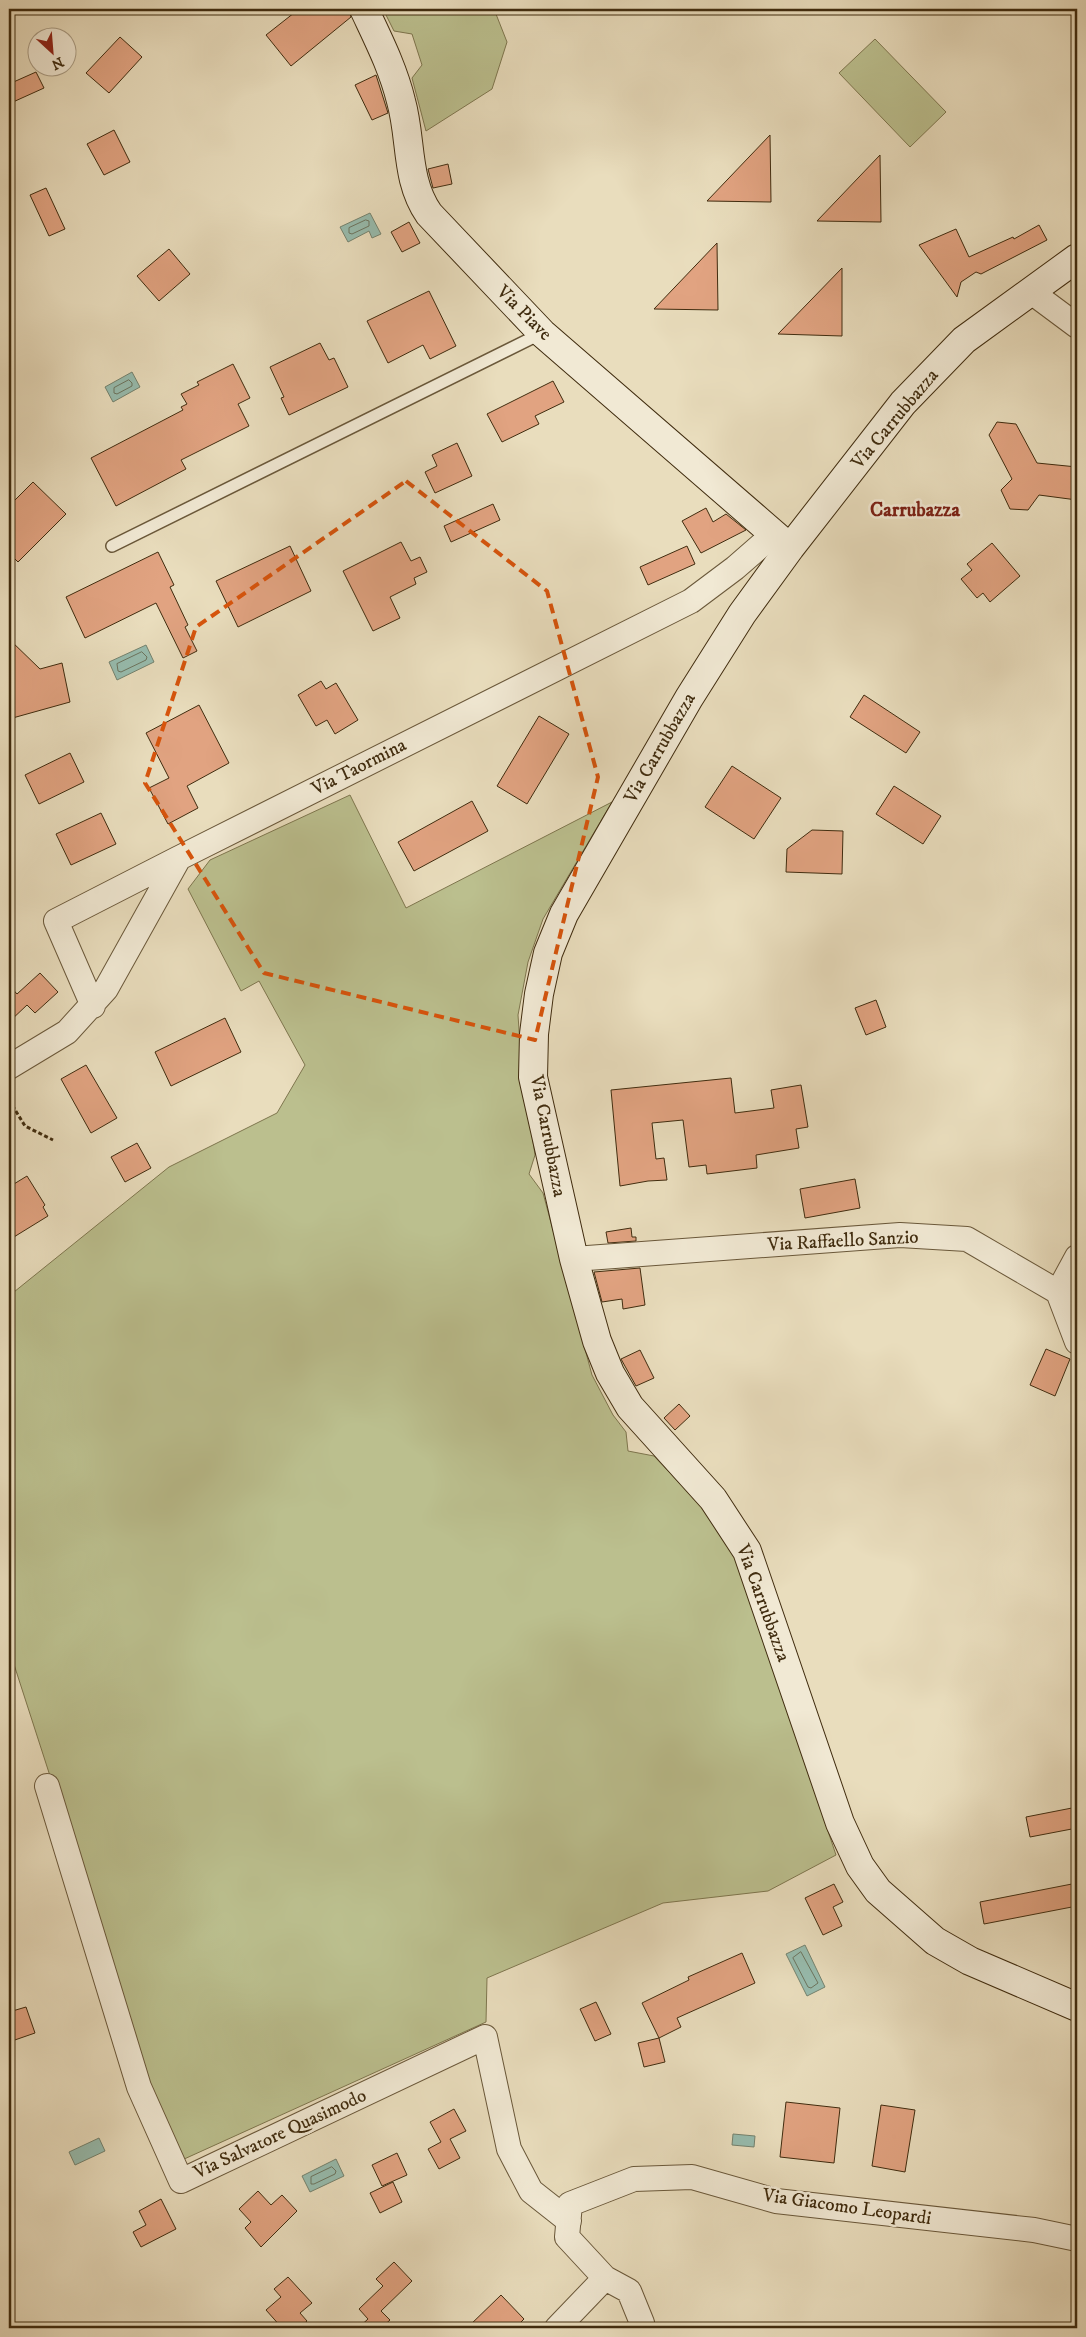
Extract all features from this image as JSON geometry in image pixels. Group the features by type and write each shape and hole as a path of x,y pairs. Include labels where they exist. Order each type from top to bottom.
{"main road":[{"name":"Via Piave","path":"364,9 391,67 402,102 414,184 419,199 429,214 542,333 782,541"},
{"name":"Via Carrubbazza","path":"1077,258 964,340 903,403 782,541 742,614 689,698 564,914 548,953 539,994 534,1034 533,1078 574,1259 597,1341 610,1373 630,1407 713,1499 747,1551 840,1823 860,1866 878,1891 934,1942 970,1961 1077,2007"}],"street":[{"path":"1030,291 1077,326"},
{"name":"Via Taormina","path":"92,1006 56,921 691,601 735,568 782,541"},
{"path":"9,1067 67,1032 106,989 179,858"},
{"name":"Via Raffaello Sanzio","path":"574,1259 900,1235 967,1239 1058,1292"},
{"path":"1077,1257 1058,1292 1077,1342"},
{"name":"Via Salvatore Quasimodo","path":"47,1786 139,2087 182,2181 485,2037 509,2148 532,2191 569,2221"},
{"name":"Via Giacomo Leopardi","path":"569,2221 570,2204 634,2179 692,2177 776,2201 1034,2230 1077,2239"},
{"path":"569,2221 567,2237 605,2278 629,2291 642,2322 639,2328"},
{"path":"557,2328 605,2278"}],"lane":[{"path":"112,546 542,333"}],"path":[{"path":"9,1100 25,1126 53,1140"}],"highlighted area":[{"path":"406,481 547,591 598,777 535,1040 264,973 145,783 196,627"}],"green space":[{"path":"383,9 494,9 507,42 492,89 426,131 412,78 422,65 412,34 394,31"},
{"path":"875,39 946,112 910,147 839,73"},
{"path":"350,795 406,908 612,802 543,919 528,962 518,1015 521,1059 535,1155 529,1174 543,1193 592,1375 613,1415 626,1432 628,1451 654,1456 719,1525 738,1564 836,1855 768,1891 663,1903 487,1978 486,2022 182,2160 148,2079 9,1649 9,1296 169,1167 277,1113 305,1065 259,981 241,991 188,889 210,860"}],"water":[{"path":"370,213 381,234 372,238 369,231 348,242 340,227"},
{"path":"132,372 140,387 113,402 105,387"},
{"path":"146,645 154,662 117,680 109,662"},
{"path":"805,1945 825,1987 807,1996 786,1954"},
{"path":"733,2134 755,2136 754,2147 732,2145"},
{"path":"99,2138 105,2151 75,2165 69,2152"},
{"path":"336,2159 344,2176 310,2192 302,2176"}],"building":[{"path":"299,9 349,9 351,17 291,66 266,35"},
{"path":"120,37 142,57 109,93 86,73"},
{"path":"376,75 388,113 372,120 355,85"},
{"path":"28,76 28,78 39,78 44,88 13,102 9,93 9,84"},
{"path":"114,130 130,162 104,175 87,144"},
{"path":"770,135 771,202 707,201"},
{"path":"880,155 881,222 817,221"},
{"path":"448,164 452,184 433,188 428,169"},
{"path":"46,188 65,229 49,236 30,195"},
{"path":"409,222 420,243 402,252 391,232"},
{"path":"1039,225 1047,240 981,274 976,272 961,282 957,297 919,245 956,229 969,257 1013,237 1014,239"},
{"path":"717,243 718,310 654,309"},
{"path":"169,249 190,274 159,301 137,276"},
{"path":"842,268 842,336 778,334"},
{"path":"429,291 456,346 430,359 423,345 388,363 367,321"},
{"path":"320,343 329,360 334,358 348,387 289,415 281,398 284,397 270,367"},
{"path":"233,364 250,398 238,404 249,426 181,460 186,469 116,506 91,458 183,410 181,407 187,404 181,394 199,385 197,382"},
{"path":"553,381 564,402 535,416 539,424 502,442 487,414"},
{"path":"997,422 1016,424 1037,463 1077,467 1077,500 1039,495 1028,510 1010,509 1001,490 1012,479 989,435"},
{"path":"457,443 472,476 435,493 425,472 437,466 432,455"},
{"path":"33,482 66,514 18,562 9,553 9,506"},
{"path":"493,504 500,520 451,542 444,526"},
{"path":"706,508 713,522 726,514 746,530 701,553 682,521"},
{"path":"401,542 411,561 420,557 427,572 414,578 416,584 390,597 400,618 373,631 343,571"},
{"path":"992,543 1020,576 990,602 983,593 977,598 961,579 972,570 967,564"},
{"path":"290,546 311,591 238,627 216,581"},
{"path":"687,546 695,564 648,585 640,567"},
{"path":"158,552 174,585 170,587 188,625 185,627 197,651 183,658 156,603 85,638 66,597"},
{"path":"9,639 40,669 62,663 70,702 9,719"},
{"path":"321,681 326,689 336,683 358,720 335,734 327,720 316,726 298,695"},
{"path":"864,695 920,732 906,753 850,717"},
{"path":"199,705 229,763 187,786 198,808 168,824 149,788 169,778 146,733"},
{"path":"539,716 569,734 527,804 497,786"},
{"path":"70,753 84,782 39,804 25,775"},
{"path":"732,766 781,798 754,839 705,807"},
{"path":"894,786 941,816 923,844 876,814"},
{"path":"472,801 488,831 414,871 398,842"},
{"path":"101,813 116,844 71,865 56,834"},
{"path":"812,830 843,831 842,874 786,872 787,849"},
{"path":"40,973 58,992 35,1013 27,1005 9,1022 9,985 17,994"},
{"path":"876,1000 886,1027 866,1035 855,1008"},
{"path":"225,1018 241,1052 171,1086 155,1052"},
{"path":"86,1065 117,1118 91,1133 61,1079"},
{"path":"731,1078 735,1113 774,1108 771,1090 801,1085 808,1127 796,1129 799,1148 756,1155 757,1168 707,1174 706,1165 689,1167 683,1120 652,1123 656,1159 664,1158 667,1180 620,1186 611,1090"},
{"path":"137,1143 151,1168 125,1182 111,1157"},
{"path":"27,1176 45,1205 43,1207 48,1216 9,1240 9,1187"},
{"path":"855,1179 860,1208 805,1218 800,1189"},
{"path":"631,1228 632,1237 636,1237 636,1241 608,1243 606,1232"},
{"path":"640,1268 645,1305 623,1309 622,1299 602,1302 594,1272"},
{"path":"1046,1349 1070,1359 1055,1396 1030,1385"},
{"path":"640,1350 654,1378 636,1386 621,1359"},
{"path":"679,1404 690,1416 675,1430 664,1418"},
{"path":"1077,1807 1077,1828 1030,1837 1026,1817"},
{"path":"1077,1883 1077,1906 984,1924 980,1902"},
{"path":"834,1884 843,1902 833,1907 842,1926 823,1935 805,1898"},
{"path":"742,1953 755,1983 677,2018 681,2027 659,2038 642,2003 689,1980 688,1977"},
{"path":"596,2002 611,2034 595,2041 580,2009"},
{"path":"26,2007 35,2033 9,2042 9,2012"},
{"path":"659,2038 665,2062 644,2067 638,2043"},
{"path":"786,2102 840,2108 834,2163 780,2157"},
{"path":"881,2105 915,2110 905,2172 872,2166"},
{"path":"454,2109 466,2131 450,2139 460,2158 439,2169 428,2149 441,2142 430,2122"},
{"path":"397,2153 407,2175 382,2186 372,2165"},
{"path":"393,2182 402,2202 380,2213 370,2193"},
{"path":"258,2191 271,2205 282,2195 297,2211 261,2247 245,2228 251,2222 239,2209"},
{"path":"161,2199 176,2229 141,2247 133,2232 146,2225 139,2211"},
{"path":"394,2262 412,2281 381,2311 390,2320 381,2328 358,2328 368,2319 359,2309 383,2286 376,2279"},
{"path":"288,2277 312,2303 300,2313 307,2321 299,2328 282,2328 266,2310 281,2297 274,2289"},
{"path":"501,2295 524,2319 515,2328 467,2328"}],"district":[{"name":"Carrubazza","path":"915,510"}]}
